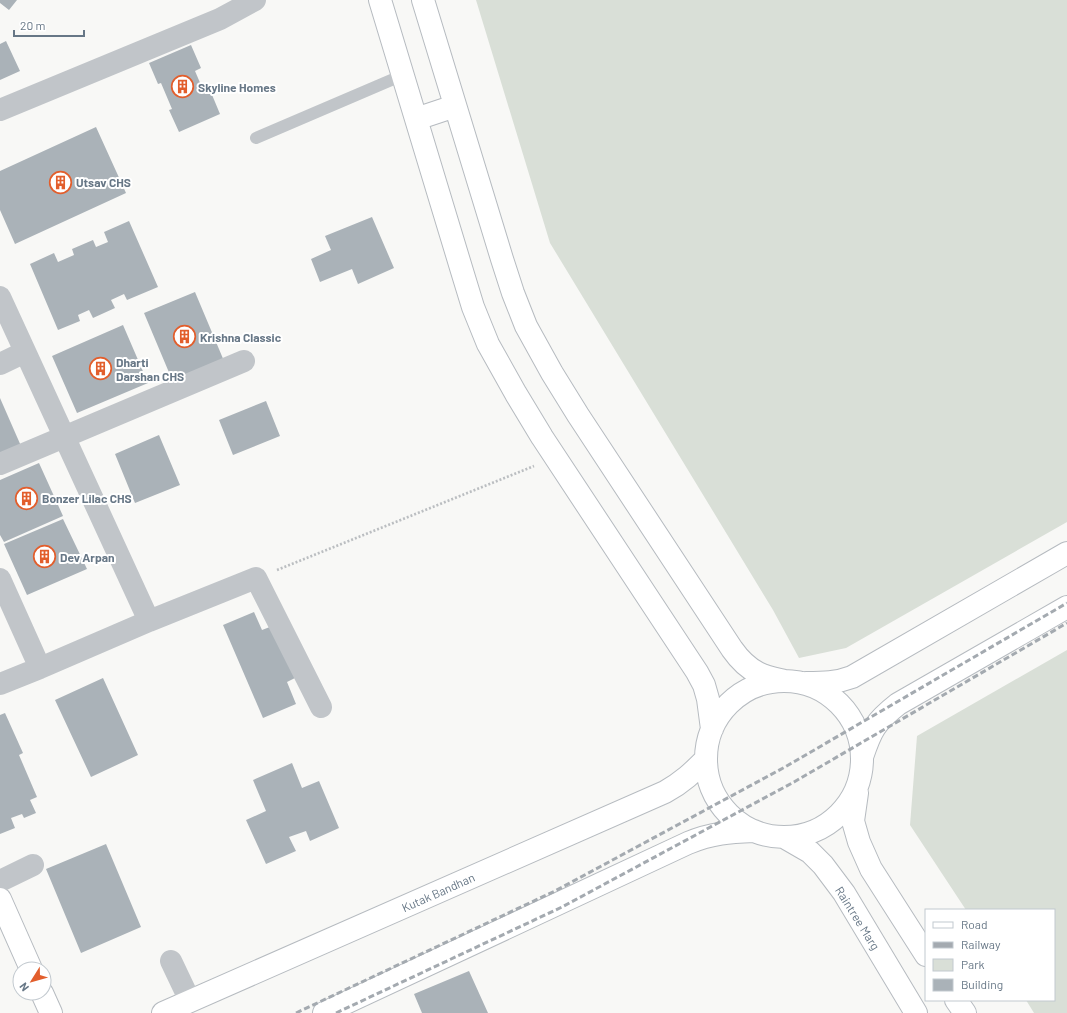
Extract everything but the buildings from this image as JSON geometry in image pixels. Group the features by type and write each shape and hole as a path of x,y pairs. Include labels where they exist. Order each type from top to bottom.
{"street":[{"path":"0,110 219,9 255,0"},
{"path":"380,0 471,300 488,344 516,394 556,458 697,672 704,685 708,698 712,729"},
{"path":"423,0 513,293 526,326 552,373 578,415 739,658 759,674 813,687 827,694 839,704 849,716 856,729 861,744 861,767 853,821 859,842 871,869 925,953"},
{"path":"416,119 455,106"},
{"path":"0,297 149,621"},
{"path":"0,364 25,352"},
{"path":"0,464 244,361"},
{"path":"1067,554 852,677 842,681 829,683 768,682 740,694 728,704 719,716 712,729 707,744 706,759 712,789 719,802 729,814 741,824 754,831 769,836 800,836 828,824 849,802 856,789 869,738 875,726 885,714 898,704 1067,607"},
{"path":"0,684 149,621 256,578 322,707"},
{"path":"0,579 40,668"},
{"name":"Kutak Bandhan","path":"163,1013 665,792 685,780 706,759"},
{"path":"324,1013 688,843 700,838 717,834 754,831"},
{"name":"Raintree Marg","path":"784,837 810,852 823,865 844,893 916,1013"},
{"path":"0,882 32,865"},
{"path":"0,899 27,961"},
{"path":"171,961 190,1001"},
{"path":"46,1001 51,1013"},
{"path":"957,1001 965,1013"}],"lane":[{"path":"256,138 403,75"}],"path":[{"path":"256,578 556,458"}],"green space":[{"path":"476,0 1067,0 1067,522 846,648 799,658 773,610 550,243"},
{"path":"1067,650 1067,1013 1034,1013 1027,1001 1055,1001 1055,909 965,909 910,825 917,736"}],"railway":[{"path":"296,1013 555,891 785,767 1067,603"},
{"path":"336,1013 562,907 794,782 1067,623"}],"place":[{"name":"Skyline Homes","path":"182,87"},
{"name":"Utsav CHS","path":"60,182"},
{"name":"Krishna Classic","path":"184,337"},
{"name":"Dharti Darshan CHS","path":"100,369"},
{"name":"Bonzer Lilac CHS","path":"27,498"},
{"name":"Dev Arpan","path":"45,557"}]}
